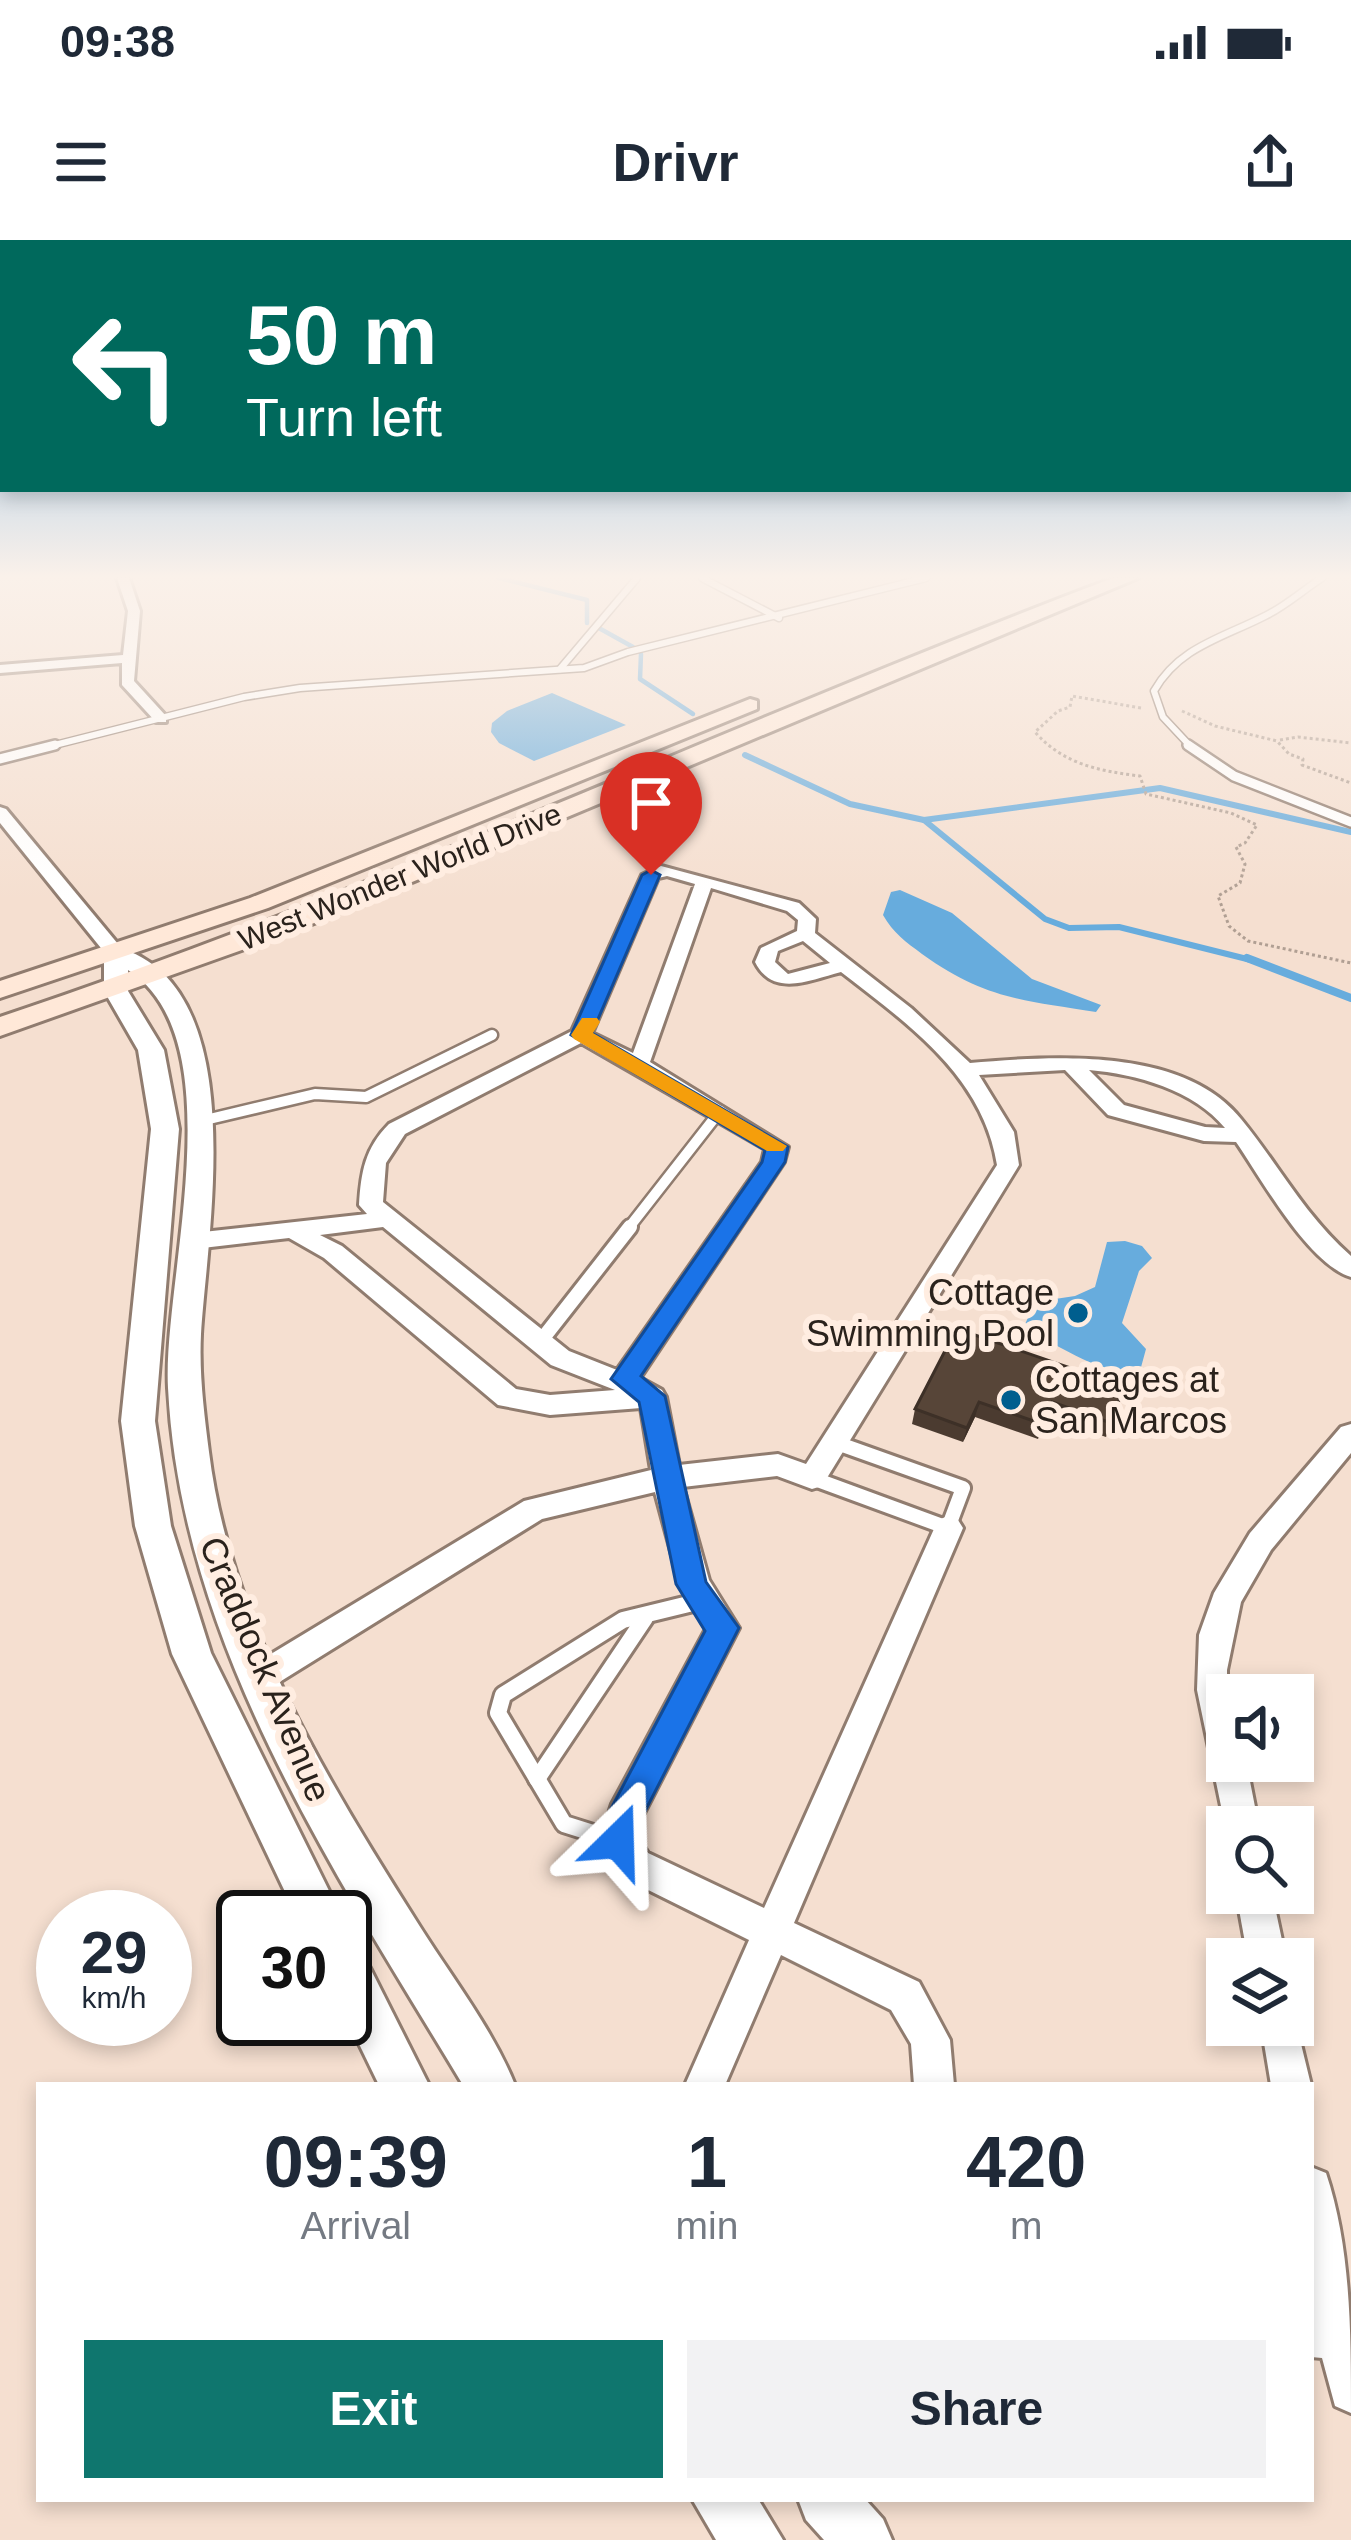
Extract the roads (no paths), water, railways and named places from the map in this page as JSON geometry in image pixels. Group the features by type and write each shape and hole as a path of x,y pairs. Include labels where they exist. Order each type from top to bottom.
{"main road":[{"name":"West Wonder World Drive","path":"0,990 259,903 800,685"},
{"name":"West Wonder World Drive","path":"0,1027 116,991 368,894 871,685"}],"street":[{"path":"131,685 132,692 160,719"},
{"name":"Craddock Avenue","path":"0,812 116,954 152,976 178,1016 202,1098 184,1383 196,1493 221,1580 312,1789 489,2082"},
{"path":"806,934 807,919 793,907 667,870 651,875 581,1035 397,1129 380,1144 372,1168 371,1204 540,1342 584,1371 625,1379 652,1396 691,1584 723,1628 624,1816 618,1841 635,1865 905,1996 930,2040 934,2082"},
{"path":"639,1064 705,880"},
{"path":"262,1676 534,1509 670,1477 778,1465 812,1478 1008,1166 1009,1148 996,1115 967,1070 806,934"},
{"path":"806,934 770,948 765,962 770,972 785,980 843,966"},
{"path":"116,954 116,991"},
{"name":"Craddock Avenue","path":"116,991 151,1050 165,1129 138,1421 153,1526 192,1654 307,1890"},
{"path":"581,1035 777,1147 773,1162 625,1379"},
{"path":"967,1070 1068,1061 1128,1066 1170,1081 1228,1117 1322,1247 1351,1269"},
{"path":"1068,1061 1116,1110 1204,1134 1239,1135"},
{"path":"194,1241 389,1219"},
{"path":"293,1230 333,1252 508,1398 550,1405 652,1396"},
{"path":"1212,1674 1233,1587 1249,1556 1351,1434"},
{"path":"706,2082 948,1528"},
{"path":"372,2019 404,2082"},
{"path":"1284,2046 1290,2082"},
{"path":"1314,2220 1325,2336 1351,2390"},
{"path":"723,2502 753,2540"},
{"path":"830,2502 862,2540"}],"lane":[{"path":"0,759 244,697 336,685"},
{"path":"1157,685 1157,710 1180,742 1292,800 1351,822"},
{"path":"201,1121 315,1094 366,1097 382,1093 492,1035"},
{"path":"540,1342 719,1111"},
{"path":"812,1478 948,1528 963,1488 834,1442"},
{"path":"618,1841 564,1824 498,1713 503,1695 623,1620 701,1601"},
{"path":"537,1779 645,1618"}],"water":[{"path":"552,693 626,725 534,761 499,743 491,732 492,723 507,711"},
{"path":"900,890 952,913 1032,979 1101,1005 1096,1012 1025,1000 985,989 945,969 900,937 883,915 891,892"},
{"name":"Cottage Swimming Pool","path":"1107,1242 1142,1246 1152,1258 1139,1271 1122,1323 1146,1349 1140,1371 1111,1370 1022,1331 1035,1302 1075,1296 1095,1287"}],"waterway":[{"path":"650,685 693,714"},
{"path":"745,755 850,804 924,820"},
{"path":"924,820 1160,788 1351,832"},
{"path":"924,820 1045,919 1069,928 1119,927 1254,961"},
{"path":"1247,958 1254,961"},
{"path":"1254,961 1351,998"}],"place":[{"name":"Cottage Swimming Pool","path":"1078,1313"},
{"name":"Cottages at San Marcos","path":"1011,1400"}]}
